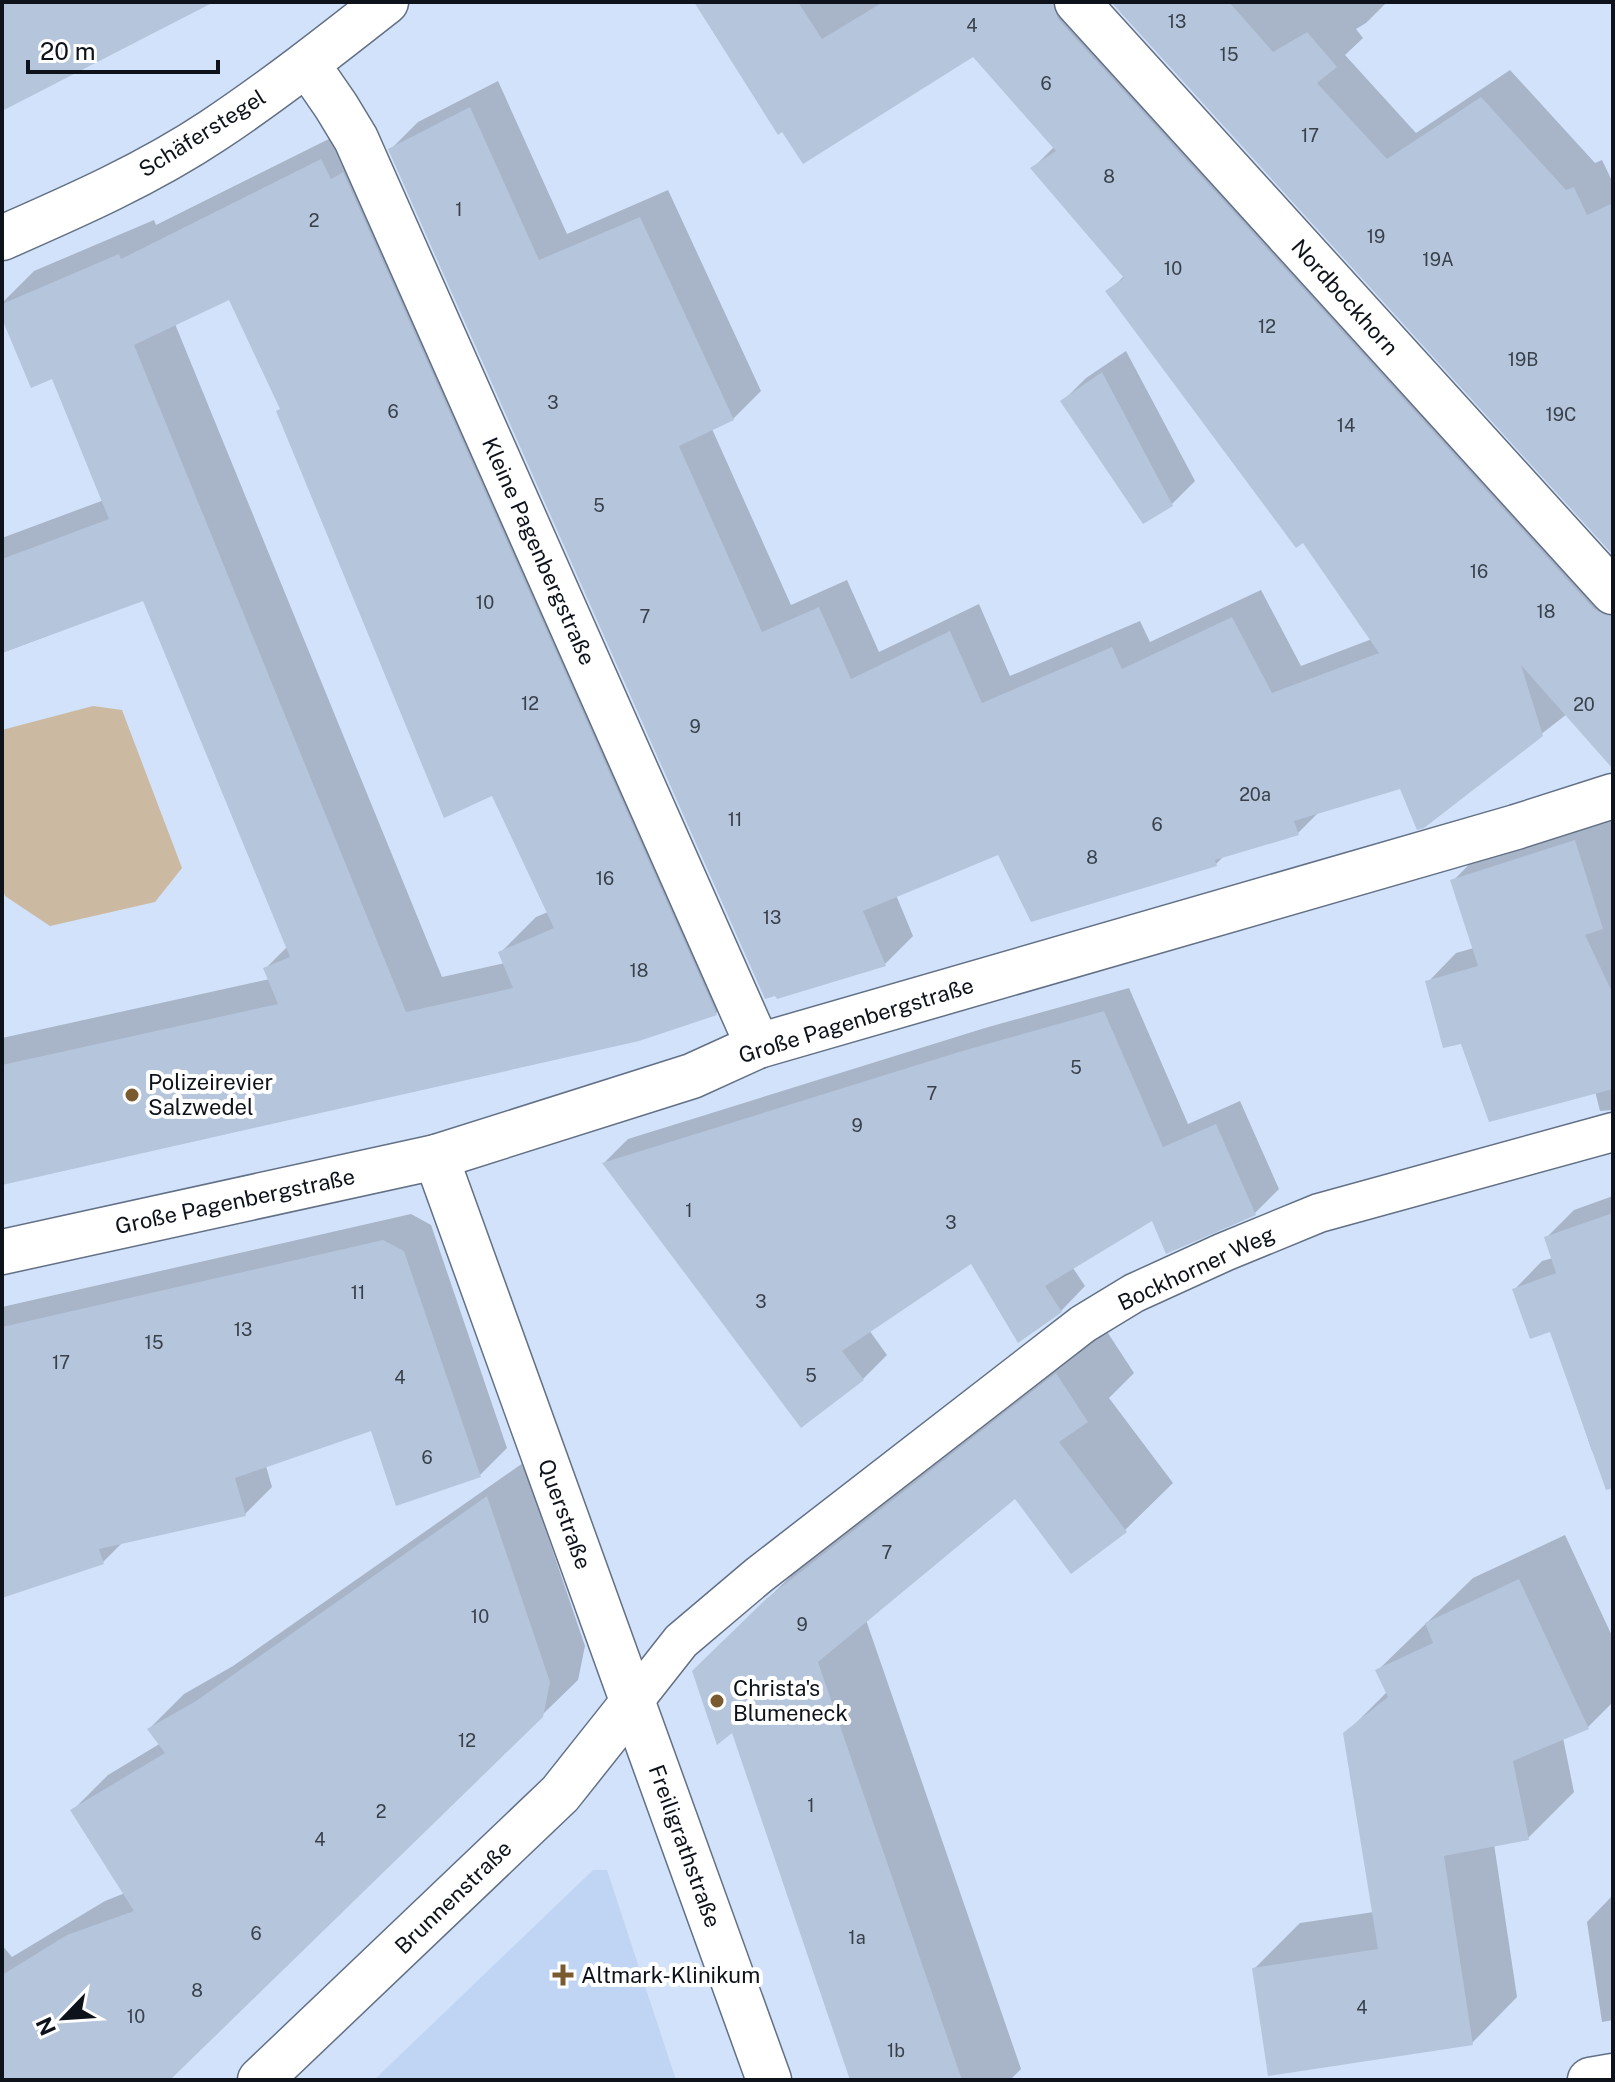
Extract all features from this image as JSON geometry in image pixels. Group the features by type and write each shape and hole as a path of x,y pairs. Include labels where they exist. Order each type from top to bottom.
{"street":[{"name":"Schäferstegel","path":"2,238 135,176 212,131 307,64 386,2"},
{"name":"Nordbockhorn","path":"1077,2 1613,592"},
{"name":"Kleine Pagenbergstraße","path":"307,64 356,139 758,1046"},
{"name":"Große Pagenbergstraße","path":"2,1252 436,1157 692,1076 758,1046 1516,827 1613,796"},
{"name":"Querstraße","path":"436,1157 633,1702"},
{"name":"Brunnenstraße","path":"260,2080 560,1794 633,1702"},
{"name":"Freiligrathstraße","path":"633,1702 769,2080"},
{"path":"1590,2080 1613,2076"}],"lane":[{"name":"Bockhorner Weg","path":"633,1702 681,1641 759,1575 1083,1324 1134,1293 1319,1213 1613,1132"}],"shaded area":[{"path":"93,706 122,710 182,868 155,902 50,926 5,896 2,887 2,730"},
{"name":"Altmark-Klinikum","path":"593,1870 607,1870 676,2080 374,2080"}],"building":[{"path":"2,2 214,2 2,111"},
{"path":"694,2 798,2 822,39 883,2 1053,2 1058,19 1594,609 1613,616 1613,769 1521,665 1543,736 1424,828 1417,830 1400,789 1294,821 1299,835 1215,860 1217,866 1031,922 998,855 863,911 886,966 777,999 775,996 765,999 388,149 470,107 539,260 640,217 734,420 679,446 762,632 819,607 851,679 950,631 982,703 1112,647 1122,669 1232,617 1272,693 1379,653 1303,543 1296,548 1105,291 1124,278 1030,168 1056,151 973,57 803,164 782,132 778,135"},
{"path":"1111,2 1229,2 1273,52 1307,32 1337,67 1317,83 1387,159 1481,97 1566,190 1574,187 1587,215 1613,203 1613,555"},
{"path":"321,159 331,179 343,172 717,1015 639,1041 2,1185 2,1065 278,1004 263,968 290,957 143,601 2,653 2,559 109,519 52,379 31,388 2,319 2,304 119,254 121,259","holes":["229,300 280,409 276,411 444,818 492,796 554,928 498,952 513,988 406,1012 134,345"]},
{"path":"1102,372 1173,506 1143,524 1060,401"},
{"path":"1575,840 1603,929 1585,935 1613,994 1613,1089 1489,1122 1461,1044 1443,1048 1425,981 1478,966 1450,880"},
{"path":"1104,1011 1163,1147 1216,1124 1256,1215 1166,1254 1152,1221 1045,1286 1062,1312 1018,1343 971,1264 842,1351 864,1380 801,1428 602,1163 959,1052"},
{"path":"1613,1213 1613,1488 1606,1490 1550,1332 1530,1339 1512,1289 1556,1273 1544,1237"},
{"path":"383,1240 404,1251 481,1477 396,1506 371,1431 235,1478 246,1516 99,1549 104,1564 2,1598 2,1327"},
{"path":"1056,1373 1088,1422 1059,1442 1127,1532 1071,1574 1015,1499 818,1662 962,2080 850,2080 732,1733 717,1745 692,1671 766,1599"},
{"path":"487,1496 550,1682 543,1717 170,2080 2,2080 2,1975 67,1935 134,1911 70,1810 165,1753 147,1729 196,1701"},
{"path":"1519,1579 1589,1729 1513,1761 1529,1840 1444,1856 1473,2045 1268,2076 1252,1968 1378,1949 1343,1733 1388,1697 1375,1670 1433,1643 1425,1623"}],"place":[{"name":"Polizeirevier Salzwedel","path":"132,1095"},
{"name":"Christa's Blumeneck","path":"717,1701"},
{"name":"Altmark-Klinikum","path":"563,1975"}]}
